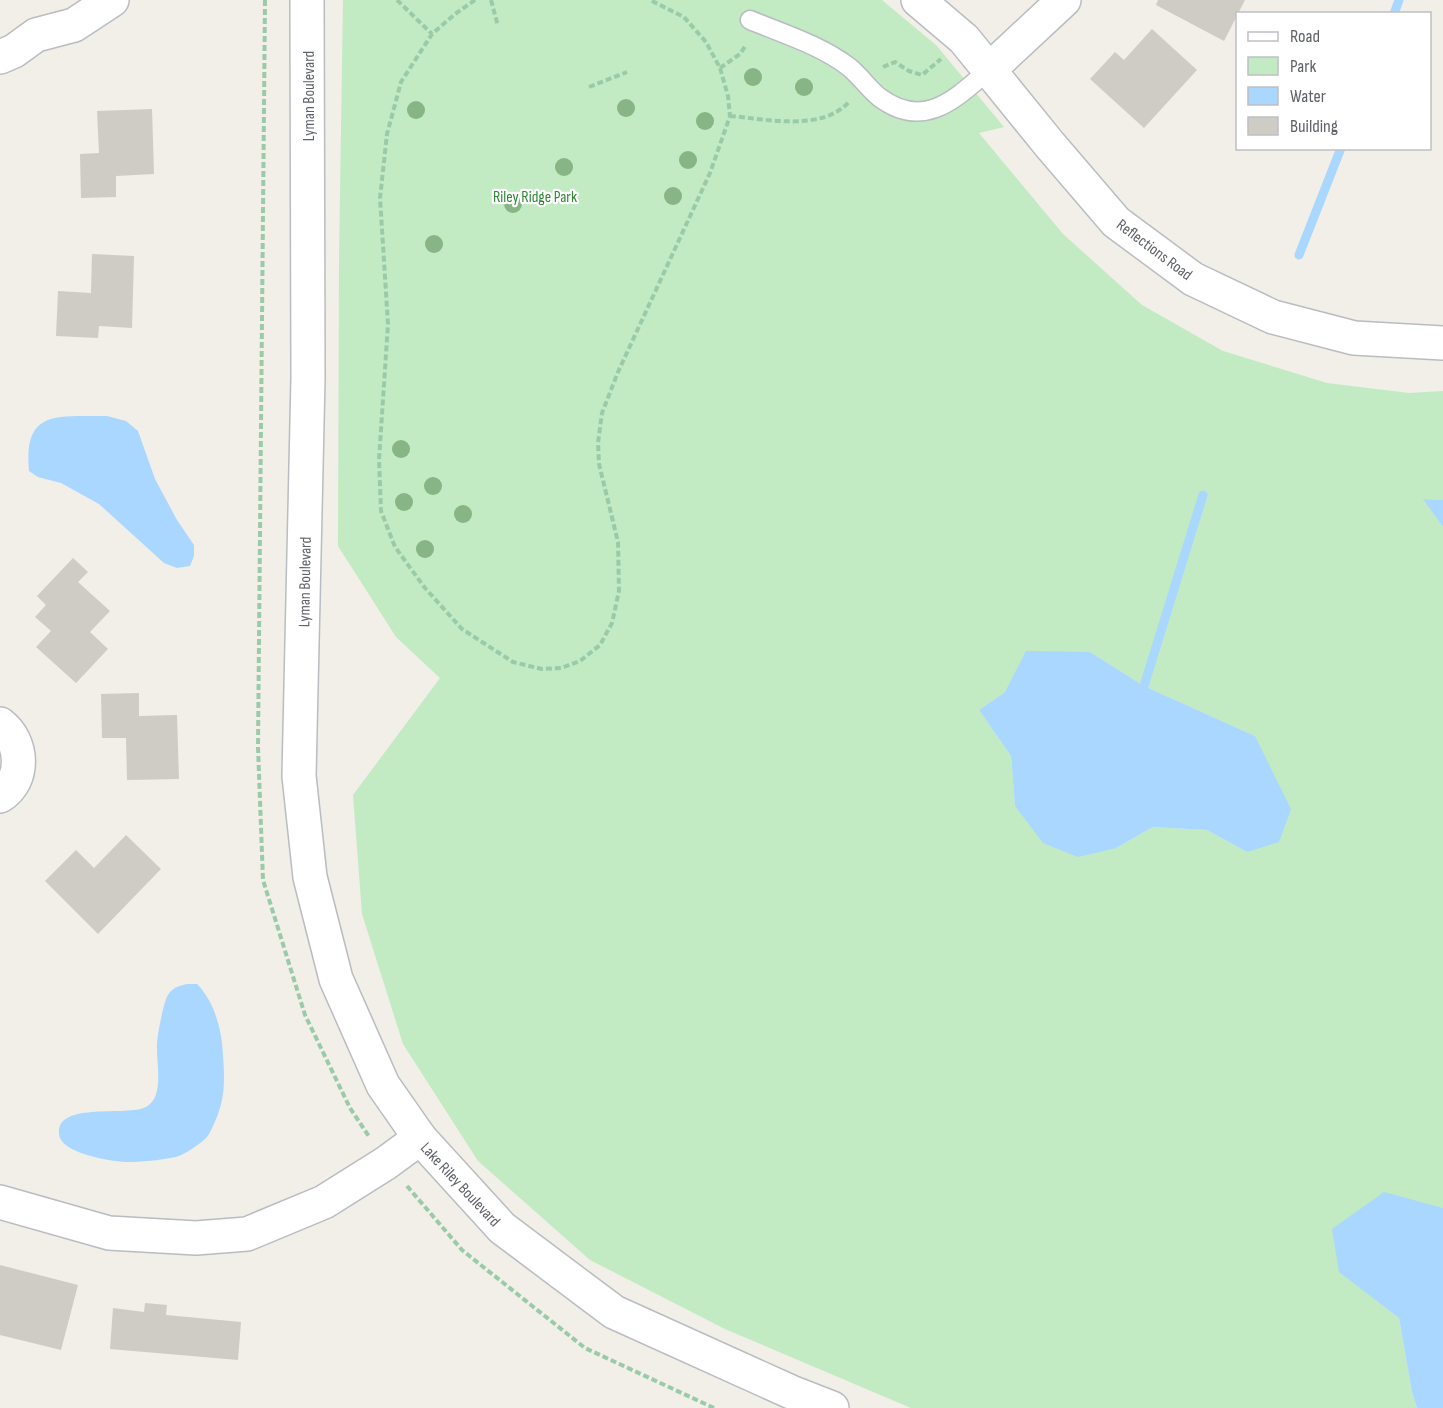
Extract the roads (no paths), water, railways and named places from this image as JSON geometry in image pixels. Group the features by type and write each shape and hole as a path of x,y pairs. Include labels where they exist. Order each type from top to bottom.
{"street":[{"path":"0,57 77,13 112,0"},
{"name":"Lyman Boulevard","path":"307,0 308,378 299,776 310,878 336,979 383,1085 420,1138"},
{"name":"Reflections Road","path":"918,0 964,39 1116,222 1193,279 1273,317 1354,338 1443,343"},
{"path":"990,69 1064,0"},
{"path":"0,724 12,737 18,751 19,766 14,781 0,796"},
{"name":"Lake Riley Boulevard","path":"0,1202 109,1233 196,1238 247,1234 324,1202 386,1163 420,1138 502,1228 614,1312 791,1392 832,1408"}],"lane":[{"path":"754,21 820,48 851,69 878,96 900,110 926,112 952,100 990,69"}],"water":[{"path":"107,416 126,421 138,431 155,479 177,520 194,545 194,556 190,566 177,568 164,563 99,504 61,483 38,477 29,471 32,436 38,426 60,417"},
{"path":"1423,499 1443,500 1443,527"},
{"path":"1026,651 1090,652 1144,686 1255,736 1291,809 1279,842 1247,852 1207,830 1153,827 1116,848 1078,857 1043,843 1015,806 1011,756 979,710 1005,692"},
{"path":"187,984 197,984 209,999 219,1027 222,1046 224,1074 222,1100 207,1137 179,1156 126,1162 86,1155 61,1141 59,1134 61,1124 69,1117 94,1112 137,1110 152,1103 158,1087 157,1044 164,1004 172,990"},
{"path":"1384,1192 1443,1208 1443,1408 1417,1408 1399,1318 1339,1272 1332,1229"}],"waterway":[{"path":"1395,12 1399,0"},
{"path":"1299,255 1340,150"},
{"path":"1144,686 1203,495"}],"park label":[{"name":"Riley Ridge Park","path":"535,196"}]}
